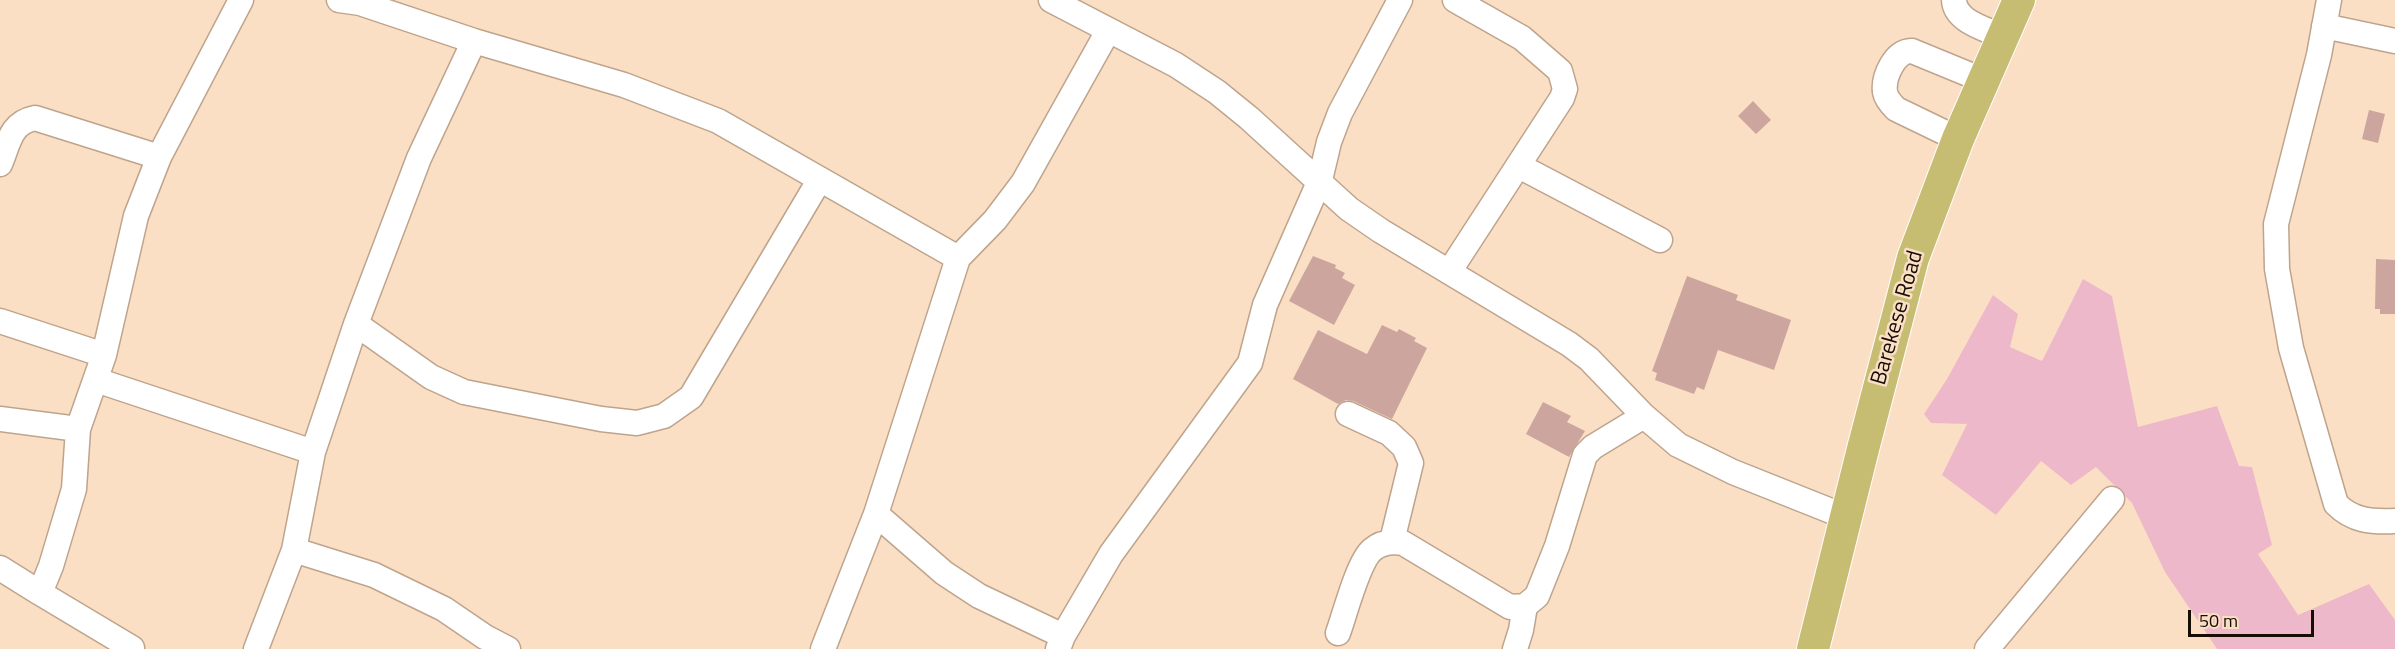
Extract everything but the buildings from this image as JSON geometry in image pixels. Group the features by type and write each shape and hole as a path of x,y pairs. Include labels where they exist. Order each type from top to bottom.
{"main road":[{"name":"Barekese Road","path":"1814,649 1913,258 1958,139 2019,0"}],"street":[{"path":"40,592 54,556 74,489 78,429 104,355 136,216 159,157 241,0"},
{"path":"339,0 360,3 474,41 624,85 718,121 958,258"},
{"path":"1051,0 1176,65 1217,92 1320,180 1349,209 1569,344 1589,359 1644,416 1678,445 1705,460 1846,518"},
{"path":"876,514 944,573 979,596 1060,642 1112,554 1250,363 1265,305 1320,180 1329,142 1340,112 1400,0"},
{"path":"1449,272 1520,166 1562,98 1565,89 1564,79 1560,72 1522,38 1455,0"},
{"path":"1954,0 1954,5 1962,17 2003,37"},
{"path":"2329,0 2276,224 2277,269 2291,348 2336,504 2346,514 2356,519 2395,521"},
{"path":"2324,26 2395,41"},
{"path":"823,649 876,514 958,258 995,220 1023,183 1108,31"},
{"path":"256,649 294,550 313,452 356,324 419,158 474,41"},
{"path":"1958,139 1896,109 1885,93 1890,72 1897,57 1905,51 1912,51 1985,81"},
{"path":"0,164 15,127 26,120 35,118 159,157"},
{"path":"1520,166 1660,240"},
{"path":"356,324 431,377 464,392 602,419 637,423 664,416 691,397 820,179"},
{"path":"0,321 104,355"},
{"path":"96,380 313,452"},
{"path":"1348,414 1389,433 1404,447 1411,463 1392,541"},
{"path":"1515,649 1525,606 1536,596 1557,546 1585,455 1593,447 1644,416"},
{"path":"0,418 78,429"},
{"path":"1987,649 2112,499"},
{"path":"1338,633 1363,563 1370,551 1380,544 1392,541 1403,543 1509,607 1525,606"},
{"path":"294,550 374,575 444,609 485,637 508,649"},
{"path":"0,568 132,648"}],"shaded area":[{"path":"2083,279 2112,296 2138,427 2217,406 2239,466 2252,467 2272,545 2258,554 2298,615 2369,584 2395,620 2395,649 2217,649 2165,572 2132,503 2096,467 2071,485 2041,461 1996,515 1942,475 1967,424 1931,423 1924,414 1947,379 1993,295 2018,314 2010,347 2042,361"}]}
